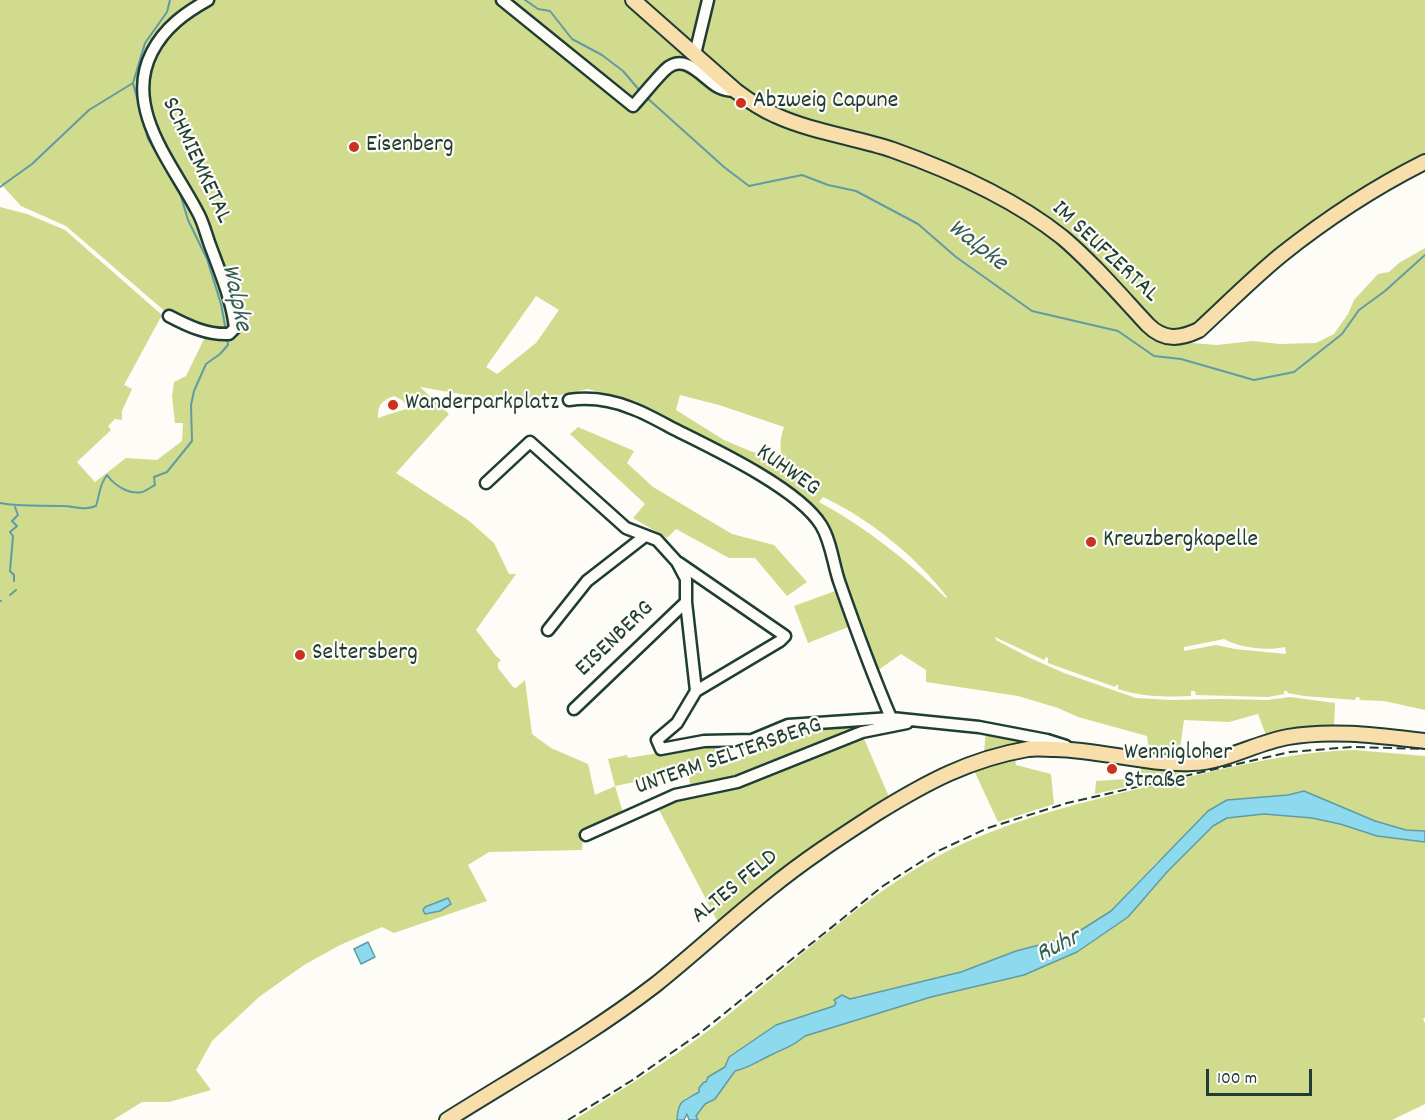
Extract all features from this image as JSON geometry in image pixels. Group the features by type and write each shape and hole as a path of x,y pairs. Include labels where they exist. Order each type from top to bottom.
{"main road":[{"name":"IM SEUFZERTAL","path":"633,0 736,92 754,104 783,118 892,150 942,169 1032,215 1095,268 1156,333 1174,338 1184,337 1199,330 1305,237 1375,190 1425,162"},
{"name":"ALTES FELD","path":"447,1120 625,1008 769,889 833,841 891,804 949,772 977,761 1033,743 1164,762 1193,763 1215,760 1295,736 1382,736 1425,741"}],"street":[{"name":"SCHMIEMKETAL","path":"169,316 191,327 224,334 235,328 218,266 198,213 155,134 144,106 142,91 148,60 163,36 183,15 208,0"},
{"path":"502,0 633,106 666,68 678,63 688,64 716,86 726,91 736,92"},
{"path":"695,54 708,0"},
{"name":"KUHWEG","path":"569,400 589,397 630,407 704,444 778,486 799,501 820,523 826,535 838,579 870,668 891,718"},
{"path":"486,483 530,442 626,528 657,540 677,562 785,636 696,691 677,723 657,740 661,749 704,741 752,740 788,725 891,718 979,727 1033,743"},
{"path":"548,630 587,581 645,536"},
{"path":"677,562 686,579 686,602 696,691"},
{"name":"EISENBERG","path":"574,709 686,602"},
{"name":"UNTERM SELTERSBERG","path":"586,835 675,795 736,782 862,732 922,720"}],"green space":[{"path":"0,0 1425,0 1425,167 1380,192 1285,257 1191,343 1217,345 1253,341 1280,344 1316,343 1334,334 1348,314 1354,300 1378,274 1389,272 1399,263 1425,248 1425,710 1384,701 1360,700 1359,697 1355,700 1304,696 1287,691 1284,691 1284,694 1268,697 1196,695 1195,691 1191,691 1191,696 1136,694 1118,689 1118,685 1115,687 1048,663 1046,657 1044,660 995,637 996,640 1030,658 1064,673 1136,698 1268,700 1290,697 1335,703 1334,727 1300,728 1266,735 1258,714 1229,722 1184,720 1179,756 1149,752 1147,736 1078,717 1058,708 1018,696 926,682 926,670 901,654 877,671 858,622 827,521 789,487 661,414 612,395 588,389 519,404 420,387 449,414 396,473 468,520 494,543 509,574 516,574 476,630 501,660 498,668 513,687 516,688 525,680 532,734 551,748 588,764 595,795 615,786 624,816 583,833 582,850 489,852 468,865 487,901 394,933 382,927 340,945 304,965 259,997 212,1041 196,1070 211,1090 169,1102 142,1102 113,1120 0,1120 0,207 27,214 65,230 162,315 124,385 132,389 122,411 122,420 115,419 108,426 111,430 77,462 95,482 126,458 157,460 182,441 183,423 175,423 172,396 174,382 186,376 206,335 235,328 191,327 167,313 66,226 21,206 0,183","holes":["536,296 559,310 536,343 497,374 486,367","680,395 719,405 784,427 780,444 783,460 750,451 724,440 676,410","394,396 402,400 409,408 378,418 383,402","823,497 874,527 921,567 947,597 886,546 819,502","1224,639 1254,648 1285,647 1286,654 1216,645 1184,651 1184,647"]},
{"path":"578,427 634,451 627,463 653,487 732,534 774,545 807,582 787,596 755,558 729,558 676,529 667,538 633,518 645,504 570,434"},
{"path":"835,591 848,627 808,643 794,606"},
{"path":"893,720 743,778 691,790 688,771 615,786 608,759 715,744 715,761 739,761 771,739 771,734 786,728"},
{"path":"986,732 1025,741 984,751"},
{"path":"862,734 892,804 719,924 658,808"},
{"path":"1354,750 1425,756 1425,831 1406,830 1375,821 1303,791 1288,795 1227,800 1157,862 1111,911 1070,937 1016,951 961,972 836,1003 834,1006 776,1025 729,1057 725,1067 708,1077 700,1092 685,1098 677,1113 677,1120 574,1120 696,1040 883,890 909,873 969,841 1030,818 1158,784 1280,758"},
{"path":"1015,756 1016,765 1051,774 1054,804 998,822 972,766"},
{"path":"1120,762 1199,767 1200,770 1095,794 1096,781 1141,778 1141,767 1120,764"},
{"path":"1264,814 1312,818 1377,836 1425,842 1425,1017 1423,1019 1425,1023 1425,1104 1392,1120 698,1120 696,1116 705,1104 715,1099 735,1071 792,1045 805,1036 931,997 1024,975 1128,917 1167,872 1213,826 1227,818"}],"water":[{"name":"Ruhr","path":"1304,791 1375,821 1406,830 1425,831 1425,842 1377,836 1312,818 1264,814 1227,818 1213,826 1167,872 1128,917 1077,952 1024,975 931,997 805,1036 792,1045 735,1071 715,1099 705,1104 696,1116 698,1120 689,1120 687,1114 684,1120 677,1120 680,1104 699,1092 699,1088 708,1077 725,1067 729,1057 776,1025 834,1006 836,1003 834,1000 842,995 850,999 961,972 1016,951 1070,937 1111,911 1208,811 1227,800 1288,795"},
{"path":"448,898 451,904 440,911 425,914 423,910 425,907"},
{"path":"368,942 375,957 361,964 354,949"}],"waterway":[{"name":"Walpke","path":"170,0 167,12 145,43 133,83 148,139 179,190 188,220 207,259 221,304 226,331"},
{"name":"Walpke","path":"525,0 538,9 550,11 572,39 602,55 623,71 640,91"},
{"path":"0,187 32,164 89,110 133,83"},
{"name":"Walpke","path":"646,97 724,167 749,186 802,175 828,185 856,191 918,224 956,257 1032,311 1118,331 1154,356 1181,359 1254,380 1294,372 1342,334 1359,310 1385,291 1425,255"},
{"name":"Walpke","path":"0,503 83,508 96,506 101,486 107,475 127,491 142,492 155,485 154,477 167,472 192,441 191,405 194,391 206,364 228,345 227,337"},
{"path":"14,581 14,575 10,571 13,536 10,532 17,526 12,521 18,515 15,507"},
{"path":"10,595 16,590"}],"railway":[{"path":"568,1120 631,1081 700,1033 883,886 938,851 988,828 1067,803 1290,752 1352,747 1425,749"}],"place":[{"name":"Abzweig Capune","path":"741,103"},
{"name":"Eisenberg","path":"354,147"},
{"name":"Wanderparkplatz","path":"393,405"},
{"name":"Kreuzbergkapelle","path":"1091,542"},
{"name":"Seltersberg","path":"300,655"},
{"name":"Wennigloher Straße","path":"1112,769"}]}
